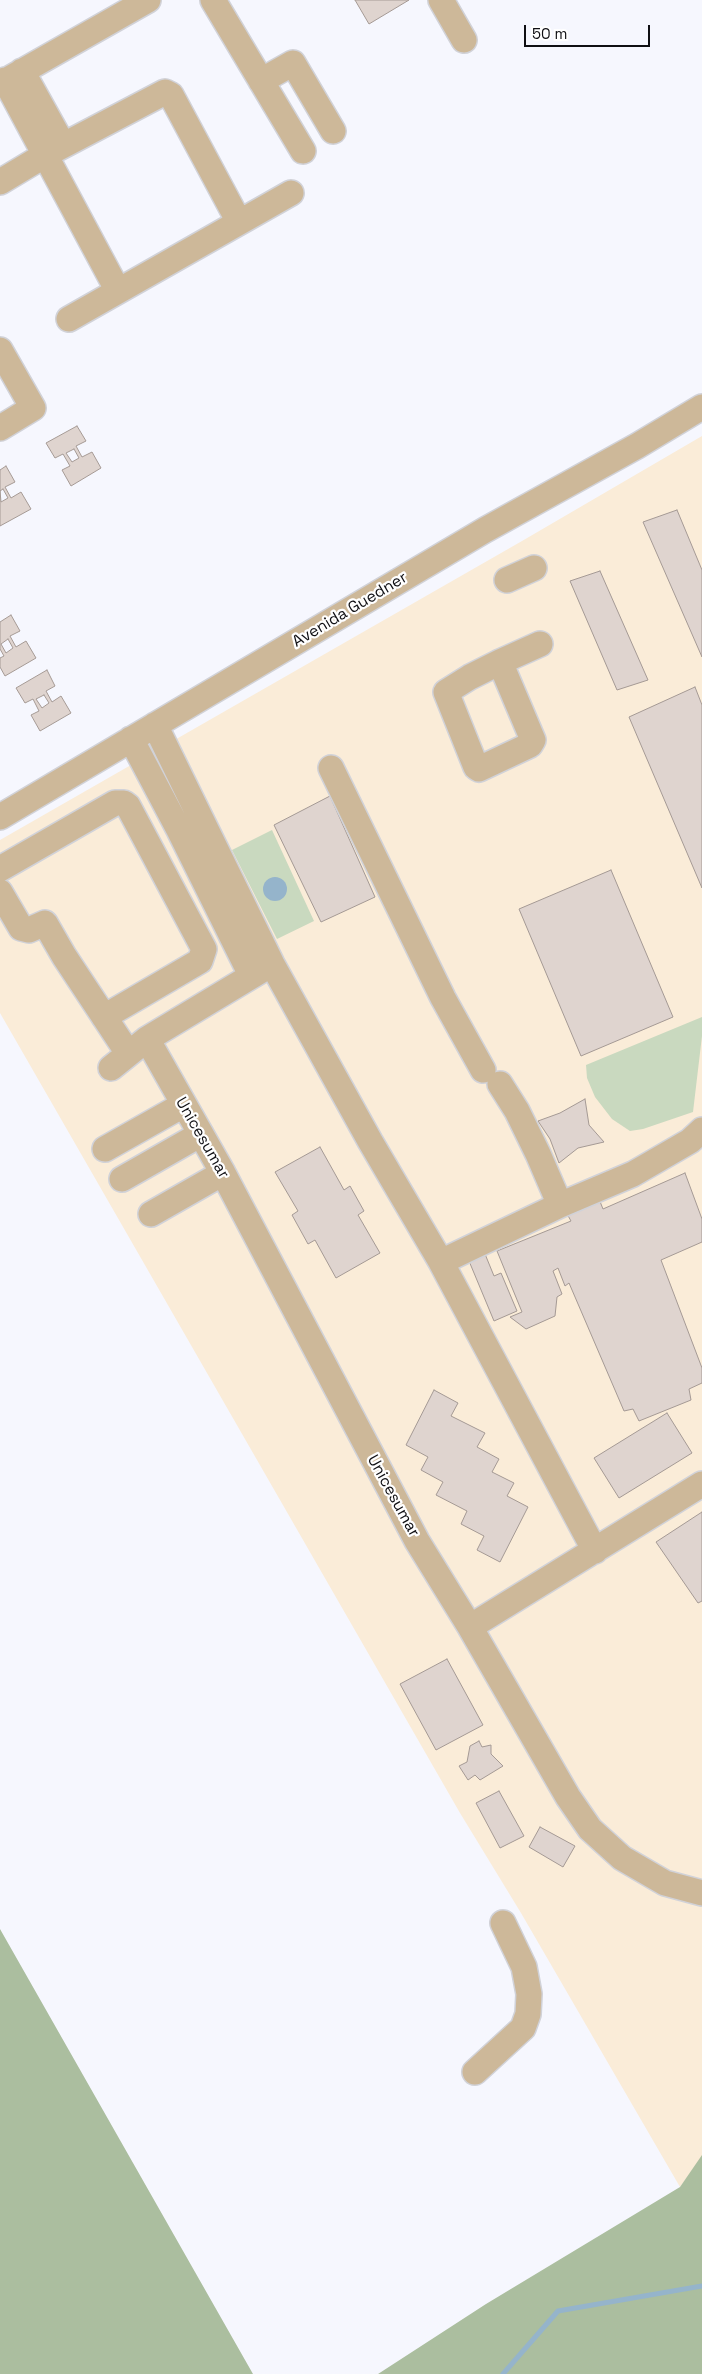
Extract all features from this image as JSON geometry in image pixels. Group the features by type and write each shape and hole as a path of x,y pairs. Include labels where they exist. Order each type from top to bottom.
{"street":[{"path":"118,291 54,150 9,78 148,0"},
{"path":"213,0 303,151"},
{"path":"441,0 464,40"},
{"path":"261,81 293,63 333,131"},
{"path":"0,182 54,150 163,92 168,93 239,222"},
{"path":"69,320 291,193"},
{"path":"0,350 33,408 0,428"},
{"name":"Avenida Guedner","path":"0,817 477,535 637,446 702,407"},
{"path":"507,580 534,568"},
{"path":"500,662 540,644"},
{"path":"155,725 202,818 261,969"},
{"path":"131,739 179,830 261,969 370,1141 441,1262 595,1551"},
{"path":"331,768 432,976 530,1137 560,1205"},
{"path":"0,869 115,803 124,803 128,806 204,949 200,961 104,1017"},
{"path":"179,830 202,818"},
{"name":"Unicesumar","path":"0,892 21,928 29,930 45,922 129,1054 183,1105 223,1173 417,1541 470,1627 568,1797 590,1829 622,1858 665,1883 702,1893"},
{"path":"129,1054 261,969"},
{"path":"105,1149 183,1105"},
{"path":"441,1262 560,1205 633,1174 690,1141 702,1130"},
{"path":"122,1179 201,1134"},
{"path":"151,1214 223,1173"},
{"path":"470,1627 702,1484"},
{"path":"475,2072 523,2028 528,2014 529,1994 524,1967 503,1923"}],"shaded area":[{"path":"702,436 702,2158 680,2187 521,1913 460,1813 0,1013 0,840"}],"green space":[{"path":"272,830 314,921 277,939 232,850"},
{"path":"702,1017 702,1036 693,1112 643,1129 630,1131 612,1119 595,1097 587,1078 586,1065"},
{"path":"0,1929 253,2374 0,2374"},
{"path":"702,2155 702,2374 378,2374 486,2304 680,2187"}],"water":[{"path":"275,877 284,880 287,889 284,898 275,901 266,898 263,889 266,880"}],"building":[{"path":"355,0 409,0 369,24"},
{"path":"77,426 86,441 76,446 82,457 92,452 101,468 71,486 62,470 70,466 63,454 55,458 46,443"},
{"path":"74,449 79,458 72,462 66,453"},
{"path":"6,466 15,482 5,487 11,498 21,492 31,509 0,526 0,470"},
{"path":"3,489 8,498 1,502 0,491"},
{"path":"677,510 702,570 702,657 643,522"},
{"path":"600,571 648,680 617,690 570,581"},
{"path":"11,615 20,631 10,636 16,647 26,641 36,658 5,676 0,667 0,658 4,656 0,649 0,622"},
{"path":"8,639 13,648 6,653 1,644"},
{"path":"47,670 55,686 46,691 52,702 61,696 71,713 40,731 31,715 39,711 33,699 25,703 16,688"},
{"path":"695,687 702,705 702,888 629,717"},
{"path":"44,695 49,703 42,708 36,699"},
{"path":"330,796 375,897 321,922 274,825"},
{"path":"611,870 673,1017 581,1056 519,909"},
{"path":"585,1099 589,1125 604,1142 578,1148 559,1163 550,1139 538,1121 560,1113"},
{"path":"320,1147 344,1190 350,1186 364,1211 358,1215 380,1253 336,1278 315,1240 308,1244 292,1215 298,1211 275,1172"},
{"path":"685,1173 702,1219 702,1242 661,1260 702,1368 702,1383 689,1389 691,1400 639,1421 633,1409 624,1411 569,1283 565,1286 558,1268 553,1271 562,1294 557,1297 555,1316 526,1329 510,1317 522,1312 497,1251 571,1221 566,1212 599,1199 603,1209"},
{"path":"485,1254 494,1276 501,1273 517,1311 494,1321 469,1261"},
{"path":"434,1390 458,1403 451,1416 485,1433 477,1447 499,1459 492,1472 514,1483 507,1496 528,1507 500,1562 477,1550 484,1536 461,1524 467,1511 436,1495 443,1482 421,1470 428,1457 406,1445"},
{"path":"667,1413 692,1453 619,1498 594,1458"},
{"path":"702,1512 702,1601 698,1603 656,1542"},
{"path":"447,1659 483,1725 436,1750 400,1684"},
{"path":"479,1741 482,1747 491,1745 491,1754 503,1766 480,1780 475,1775 468,1780 459,1766 467,1762 470,1746"},
{"path":"499,1791 524,1836 500,1848 476,1803"},
{"path":"540,1827 575,1846 563,1867 529,1847"}],"waterway":[{"path":"503,2374 558,2311 702,2286"}]}
